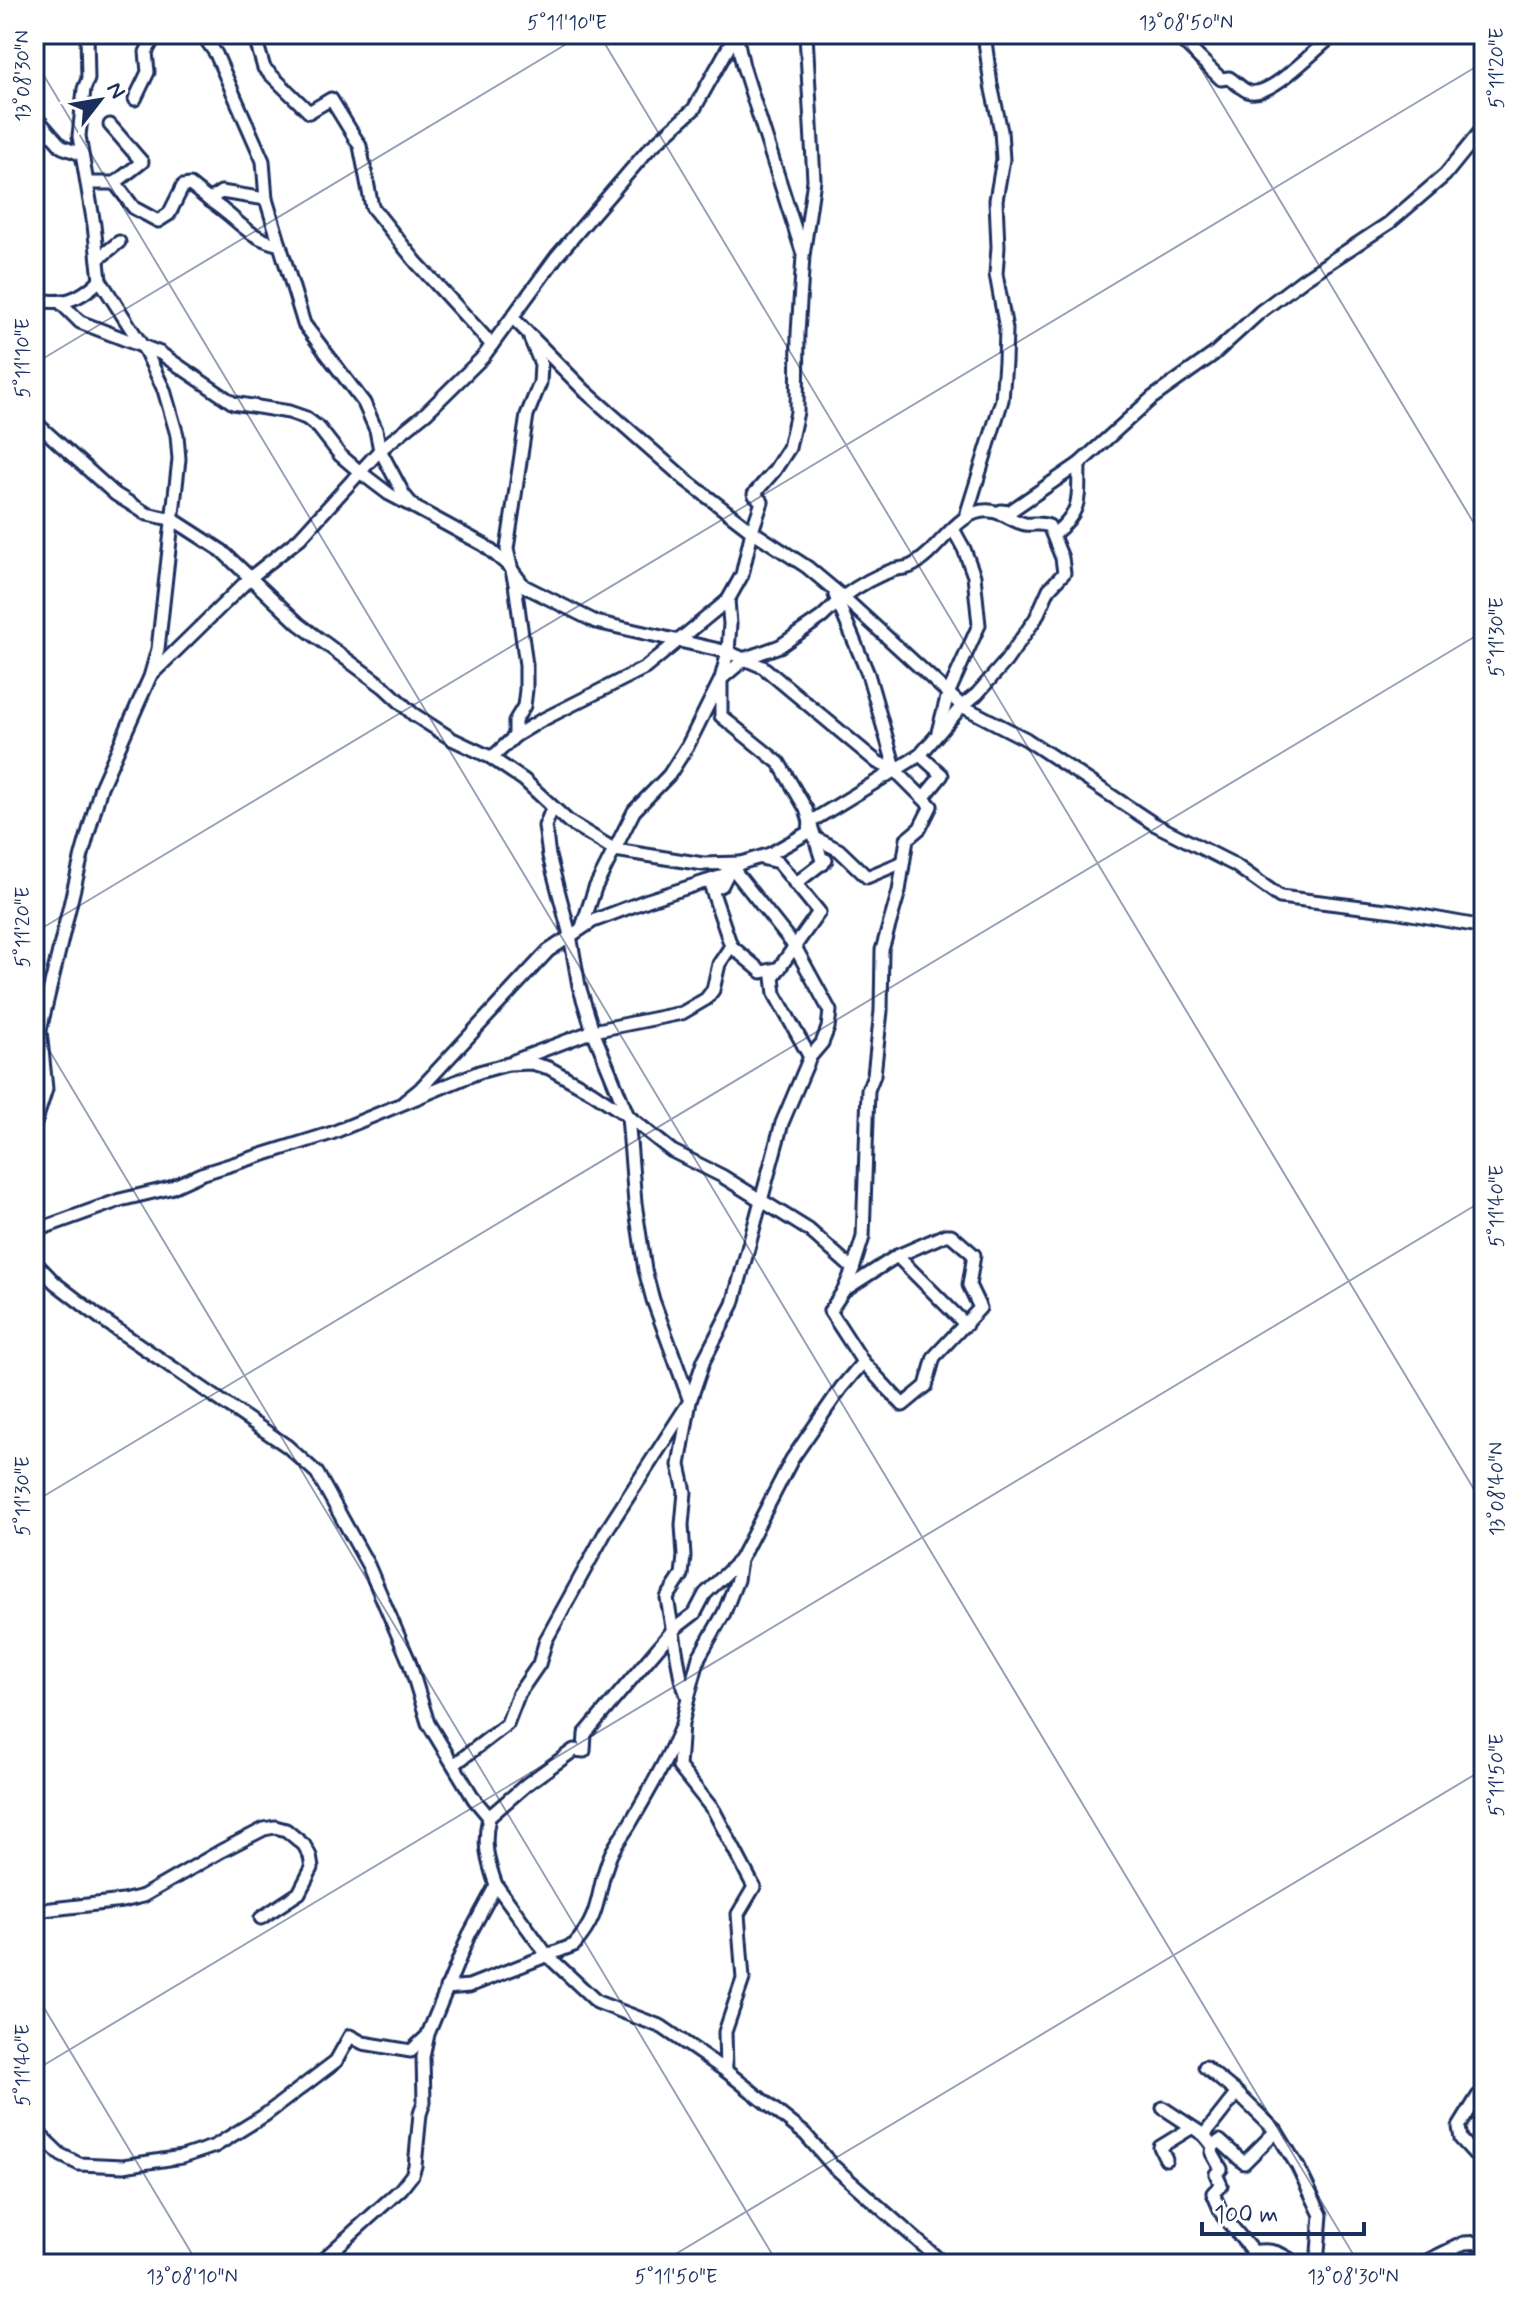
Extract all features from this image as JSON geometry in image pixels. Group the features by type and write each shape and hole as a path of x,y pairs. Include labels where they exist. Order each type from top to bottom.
{"street":[{"path":"34,1127 46,1089 40,1030 82,855 101,787 150,677 158,649 179,459 177,435 164,390 142,346 100,280 81,154 80,130 89,68 87,34"},
{"path":"135,99 148,72 146,52 153,40 151,34"},
{"path":"202,34 216,54 263,161 266,199 304,324 364,403 376,430 380,450 404,495 414,507"},
{"path":"245,34 256,41 264,68 309,112 331,99 360,146 372,207 416,262 492,345"},
{"path":"736,34 743,66 803,256"},
{"path":"150,677 251,577 300,538 380,450 462,381 513,318 557,256 648,150 694,109 736,34"},
{"path":"490,757 515,736 567,706 645,668 728,600 742,575 762,502 754,494 789,448 795,429 803,256 814,180 806,34"},
{"path":"965,517 1002,400 1005,362 1006,329 996,274 996,200 1003,159 984,34"},
{"path":"1175,34 1221,79 1229,78 1254,93 1282,80 1335,34"},
{"path":"34,115 62,147 81,154"},
{"path":"87,183 115,183 142,162 110,125"},
{"path":"823,864 806,809 779,763 721,716 721,679 746,658 780,646 822,617 838,596 893,570 910,567 941,544 972,512 1009,512 1079,464 1152,398 1214,354 1260,312 1389,223 1445,175 1484,127"},
{"path":"115,183 134,208 158,221 169,214 183,186 190,185 229,212 246,231 261,240 280,245"},
{"path":"209,200 221,192 266,199"},
{"path":"98,259 119,242"},
{"path":"34,300 60,302 80,297 100,280"},
{"path":"60,302 80,322 160,353 233,403 289,412 306,418 360,472 389,494 484,545 509,566 524,586 596,622 746,658 778,678 877,762 896,771 924,797 931,806 930,810 920,828 907,839 899,891 882,950 881,1011 874,1075 868,1090 863,1237 844,1290 830,1311 863,1362 903,1405 926,1386 934,1357 980,1308 969,1285 974,1259 971,1252 948,1234 897,1256 844,1290"},
{"path":"513,318 597,402 687,481 752,531 807,567 962,706 1026,739 1154,824 1235,865 1280,897 1394,911 1484,927"},
{"path":"515,736 515,721 524,706 526,665 515,584 509,566 508,533 527,415 540,383 541,364 526,331"},
{"path":"34,421 115,494 147,514 174,520 222,551 299,624 384,687 413,714 452,739 490,757 524,780 569,822 615,850 734,868 760,858 778,862 819,912 773,977 775,994 810,1057"},
{"path":"1054,534 1070,521 1077,508 1079,464"},
{"path":"404,1102 420,1089 548,951 570,935 648,900 701,884 770,854 812,831 920,755 1006,661 1036,618 1049,589 1064,573 1049,526 1041,522 1023,524 992,511"},
{"path":"937,734 948,694 979,625 974,576 953,529"},
{"path":"838,596 868,674 896,771"},
{"path":"582,927 595,888 634,811 669,775 688,745 721,679 728,652 728,600"},
{"path":"920,755 942,775 924,797"},
{"path":"552,809 545,826 549,856 570,935 579,986 593,1031 628,1116 635,1203 645,1270 690,1401"},
{"path":"812,831 869,877 903,862"},
{"path":"795,884 823,864 833,849"},
{"path":"734,868 722,885 712,890 731,946 762,972 780,968"},
{"path":"688,1698 681,1679 667,1598 682,1575 684,1556 682,1525 685,1492 679,1465 682,1436 704,1360 733,1304 782,1123 810,1057 822,1043 830,1011 795,947 734,868"},
{"path":"34,1231 120,1200 170,1188 201,1174 332,1133 479,1072 593,1031 682,1013 706,999 713,990 719,964 731,946"},
{"path":"508,1064 531,1063 549,1068 628,1116 672,1151 722,1176 809,1230 853,1269"},
{"path":"897,1256 966,1325"},
{"path":"34,1261 55,1283 103,1320 287,1446 317,1473 368,1565 409,1661 428,1723 474,1799 489,1817"},
{"path":"863,1362 792,1459 740,1560 705,1594 695,1613 673,1630 585,1734 584,1751 574,1750 489,1817 484,1846 496,1885 547,1955 597,2002 662,2027 726,2071 805,2134 832,2165 944,2264"},
{"path":"455,1764 507,1724 519,1693 539,1664 546,1640 606,1531 690,1401"},
{"path":"726,2071 725,2032 743,1979 738,1914 754,1887 714,1811 679,1767 682,1724 699,1657 724,1613 737,1580 740,1560"},
{"path":"446,1988 469,1986 574,1945 586,1931 598,1907 611,1853 662,1769 682,1724"},
{"path":"34,1911 143,1896 221,1851 264,1829 275,1827 286,1830 304,1845 312,1868 299,1893 261,1918"},
{"path":"318,2264 401,2189 412,2175 424,2102 422,2065 428,2034 469,1935 496,1885"},
{"path":"34,2129 61,2155 79,2164 123,2166 182,2157 215,2146 265,2115 336,2061 350,2036 363,2043 411,2051 428,2034"},
{"path":"1205,2067 1276,2131 1298,2167 1321,2215 1317,2264"},
{"path":"1204,2135 1237,2093"},
{"path":"1478,2096 1459,2127 1461,2139 1484,2164"},
{"path":"1163,2108 1204,2135 1213,2146"},
{"path":"1166,2159 1160,2147 1191,2128"},
{"path":"1276,2131 1244,2163 1220,2141 1213,2146 1212,2153 1221,2169 1216,2174 1221,2185 1213,2193 1223,2216 1253,2252 1267,2249 1297,2264"},
{"path":"1421,2264 1464,2243 1484,2242"}]}
